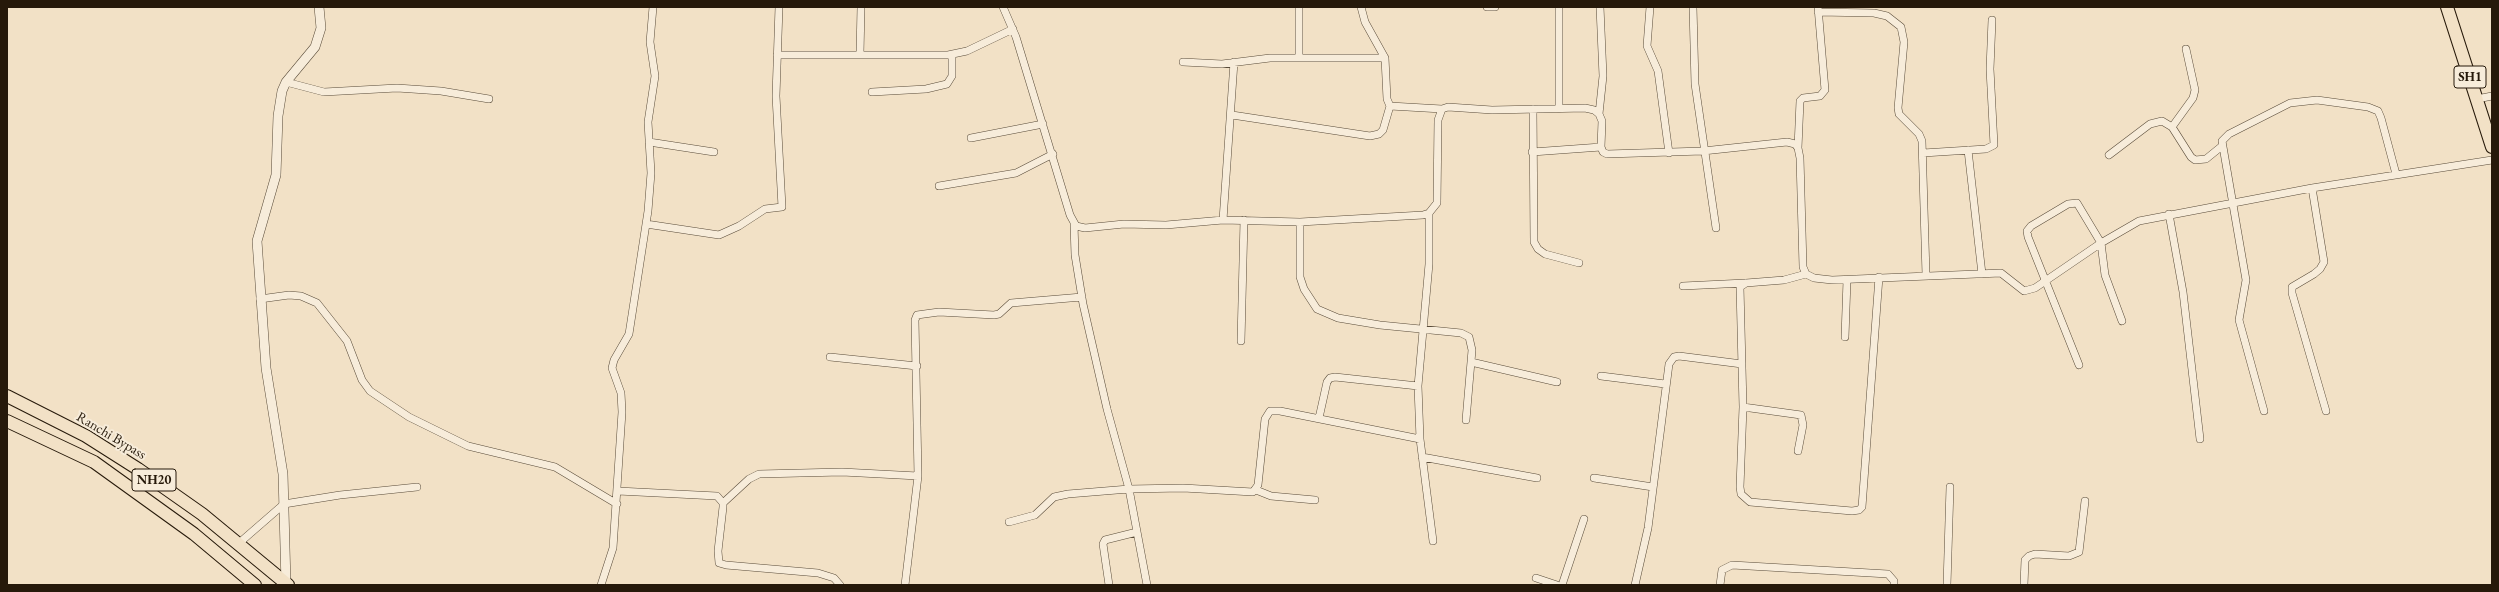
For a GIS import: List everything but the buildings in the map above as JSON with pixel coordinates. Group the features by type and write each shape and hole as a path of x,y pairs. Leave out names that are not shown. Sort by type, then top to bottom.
{"main road":[{"name":"SH1","path":"2447,7 2492,147"},
{"name":"Ranchi Bypass","path":"7,396 86,436 195,510 287,584"},
{"name":"NH20","path":"7,421 94,462 194,534 255,585"}],"street":[{"path":"287,584 283,474 266,368 257,241 276,175 278,116 286,82 315,47 320,28 319,7"},
{"path":"601,585 614,548 618,491 622,401 612,368 614,360 629,334 646,224 651,180 648,122 655,76 650,42 653,7"},
{"path":"646,224 719,235 738,226 765,209 782,207 776,96 779,7"},
{"path":"860,54 861,7"},
{"path":"1003,7 1013,30 1074,224 1075,255 1082,297 1107,409 1129,489 1147,585"},
{"path":"1299,7 1299,58"},
{"path":"1232,115 1370,136 1379,134 1383,130 1390,106 1387,99 1385,58 1364,22 1361,7"},
{"path":"1487,7 1495,7"},
{"path":"1559,7 1559,109"},
{"path":"1599,114 1603,76 1600,7"},
{"path":"1650,7 1648,46 1658,71 1669,153"},
{"path":"1693,7 1695,84 1703,151 1716,228"},
{"path":"1806,274 1803,267 1801,241 1798,148 1800,101 1803,98 1820,96 1825,90 1818,10 1874,12 1887,16 1901,28 1904,42 1898,108 1899,114 1920,134 1922,152 1926,275"},
{"path":"1922,152 1991,148 1995,139 1990,69 1992,20"},
{"path":"777,55 952,55 1013,30"},
{"path":"2172,127 2193,98 2195,90 2186,49"},
{"path":"872,92 926,89 947,84 952,76 952,55"},
{"path":"1183,62 1222,64 1270,58 1385,58"},
{"path":"1223,220 1225,168 1232,115 1234,62"},
{"path":"286,82 324,92 397,88 442,91 489,99"},
{"path":"2476,99 2492,96"},
{"path":"2264,411 2239,320 2246,280 2222,146 2224,137 2290,103 2321,100 2368,107 2378,111 2396,174"},
{"path":"1390,106 1442,109 1448,107 1533,109 1585,108 1594,110 1599,114 1602,121 1601,147 1603,152 1615,155 1703,151 1787,142 1795,144 1798,148"},
{"path":"1074,224 1085,228 1124,224 1166,225 1223,220 1300,222 1415,217 1429,213 1437,203 1438,120 1442,109"},
{"path":"1533,109 1532,152 1534,242 1538,249 1545,254 1579,263"},
{"path":"2110,155 2150,124 2162,121 2172,127 2191,157 2196,160 2206,159 2222,146"},
{"path":"971,138 1043,124"},
{"path":"649,142 714,152"},
{"path":"1532,152 1601,147"},
{"path":"1968,150 1982,274"},
{"path":"940,186 1016,173 1053,154"},
{"path":"1683,286 1784,280 1806,274 1822,280 1847,280 1879,277 1926,275 1958,276 2001,273 2024,291 2030,291 2131,224 2169,214 2232,202 2396,174 2492,160"},
{"path":"2312,188 2324,262 2320,269 2314,274 2292,287 2292,293 2326,411"},
{"path":"2079,365 2028,236 2027,232 2031,226 2068,204 2077,203 2101,243 2105,275 2122,321"},
{"path":"1429,213 1429,264 1418,386 1420,439 1433,541"},
{"path":"2169,214 2183,292 2200,439"},
{"path":"1241,341 1244,220"},
{"path":"1300,222 1300,277 1304,289 1317,309 1338,318 1422,330 1460,333 1469,336 1471,342 1471,362 1466,420"},
{"path":"1746,283 1740,287 1738,294 1743,407 1740,488 1745,499 1763,503 1859,510 1863,502 1879,277"},
{"path":"1845,337 1847,280"},
{"path":"260,299 290,295 301,296 317,303 347,341 362,380 370,391 408,416 468,446 555,468 617,504"},
{"path":"906,585 918,476 915,320 917,315 939,312 994,315 999,314 1006,305 1011,303 1082,297"},
{"path":"830,357 917,366"},
{"path":"1635,585 1646,539 1665,384 1669,364 1674,357 1742,364"},
{"path":"1471,362 1557,382"},
{"path":"1601,376 1665,384"},
{"path":"1319,418 1327,382 1330,378 1335,377 1418,386"},
{"path":"1743,407 1801,415 1803,425 1798,451"},
{"path":"1256,490 1267,414 1270,411 1280,411 1319,418 1420,439"},
{"path":"1422,457 1537,478"},
{"path":"840,585 834,578 818,573 726,565 719,562 718,551 723,503 749,479 759,474 842,472 918,476"},
{"path":"1594,478 1653,487"},
{"path":"238,544 284,504 352,493 417,487"},
{"path":"1947,585 1950,487"},
{"path":"1009,522 1036,515 1054,497 1129,489 1183,488 1248,492 1256,490 1270,496 1315,500"},
{"path":"618,491 717,496 723,503"},
{"path":"2024,585 2025,560 2029,556 2035,554 2069,556 2079,552 2085,501"},
{"path":"1562,585 1584,519"},
{"path":"1109,585 1103,544 1104,540 1137,532"},
{"path":"1720,585 1722,570 1732,565 1888,574 1894,581 1894,585"},
{"path":"1536,578 1557,585"}]}
